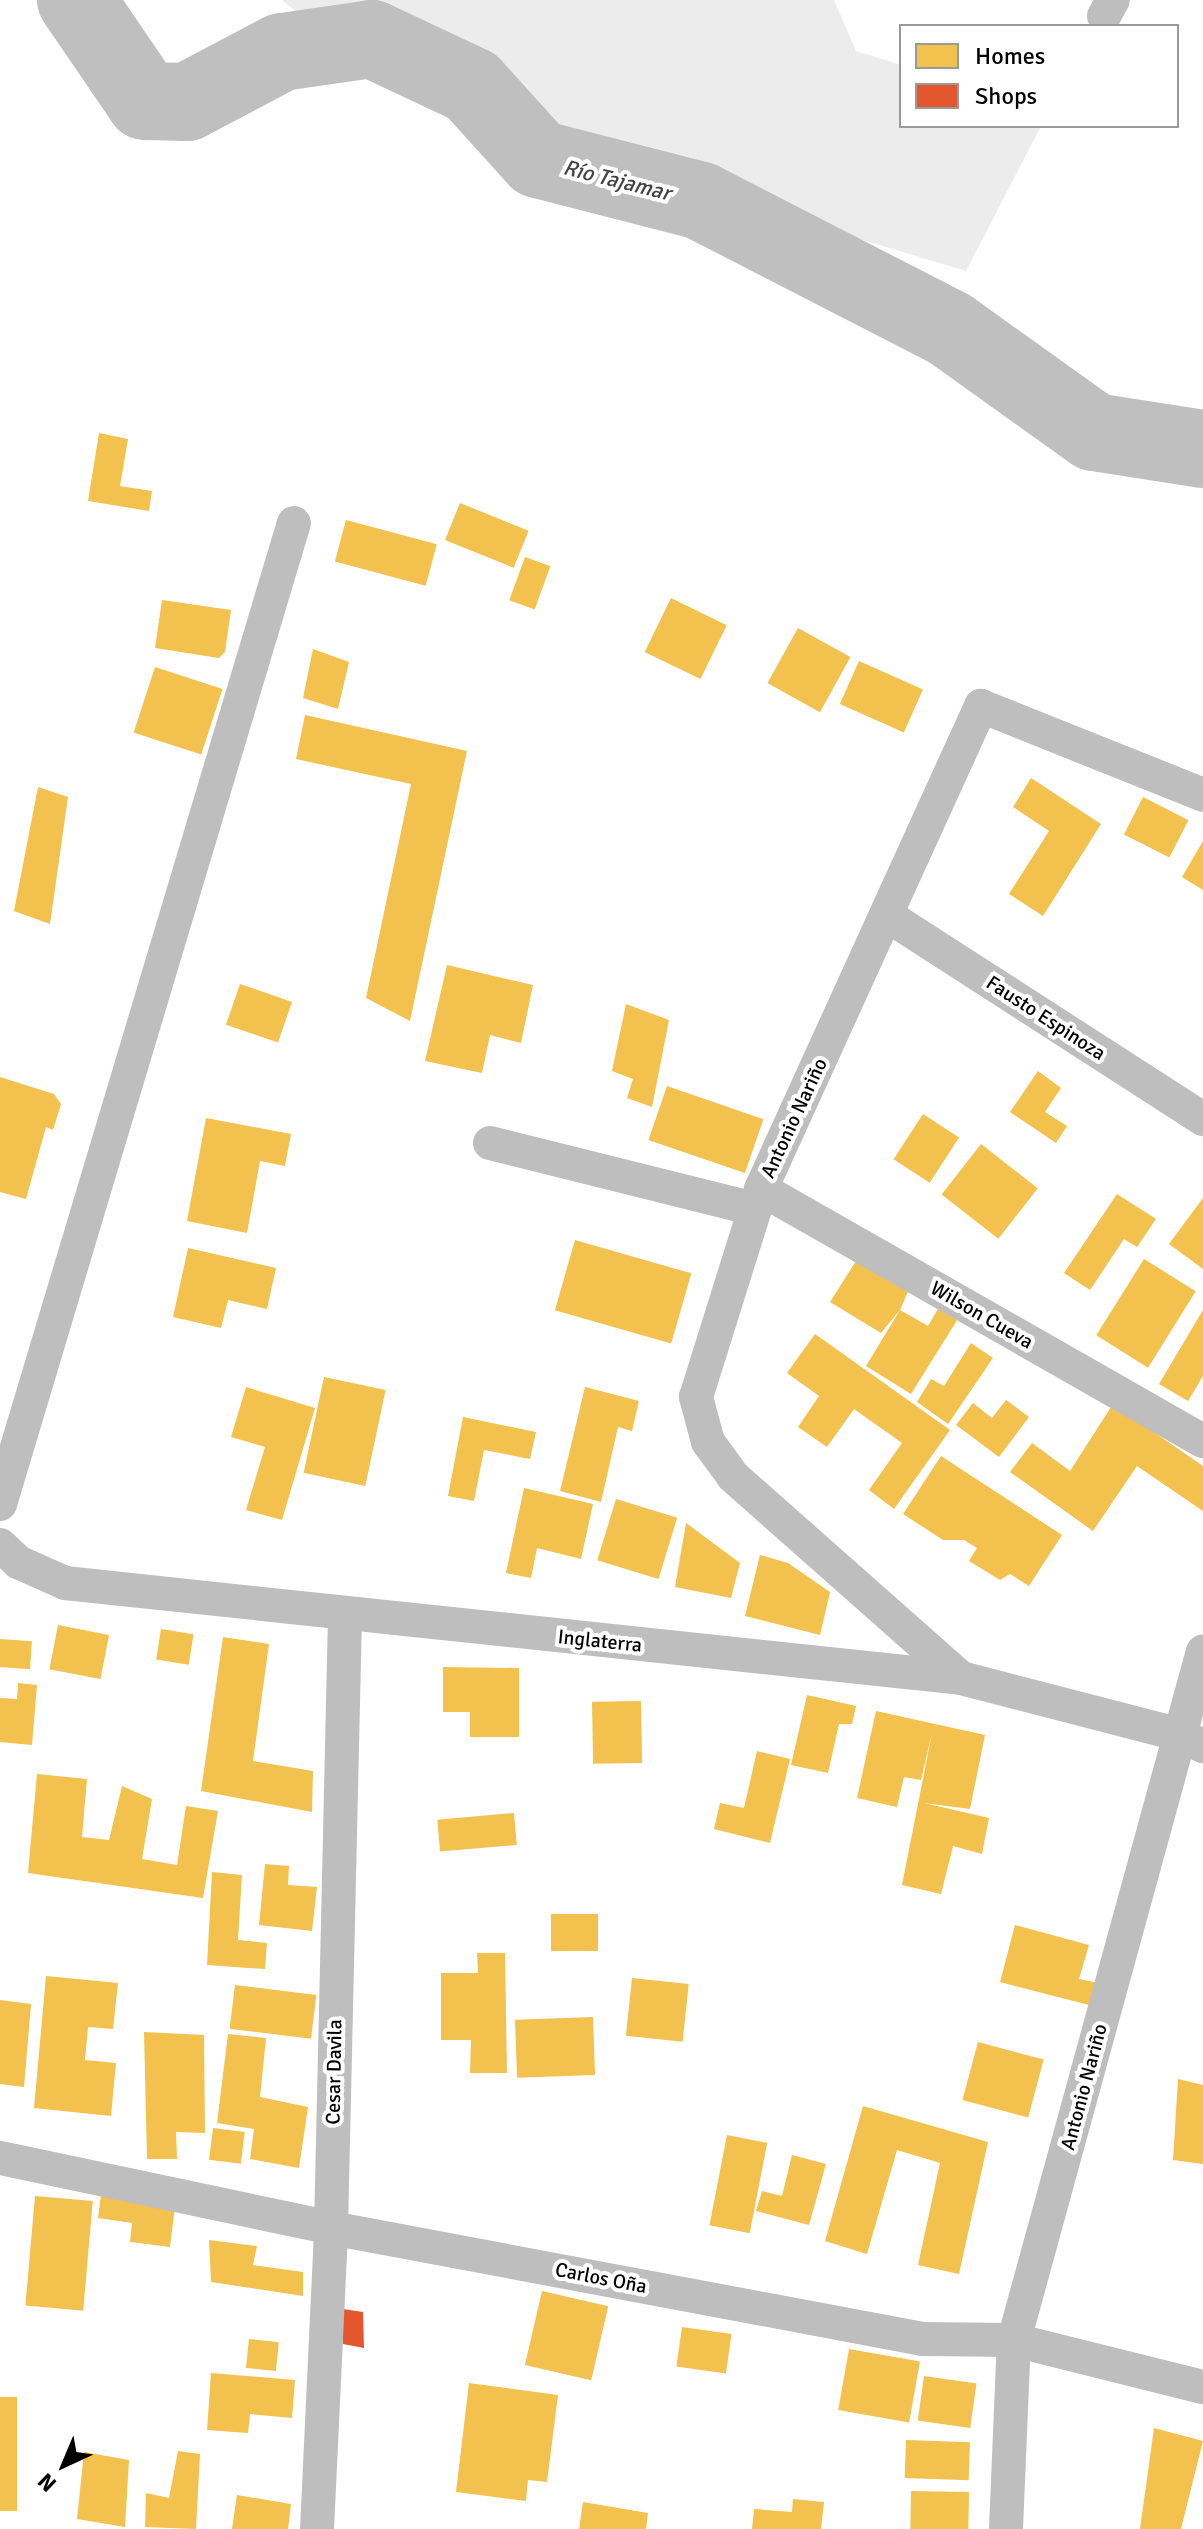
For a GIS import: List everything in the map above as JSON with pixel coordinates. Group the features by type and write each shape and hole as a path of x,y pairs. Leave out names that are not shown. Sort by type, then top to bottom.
{"street":[{"path":"0,1504 294,523"},
{"name":"Antonio Nariño","path":"961,1678 733,1476 708,1442 696,1397 758,1199 981,706 1203,795"},
{"name":"Fausto Espinoza","path":"888,916 1203,1119"},
{"name":"Wilson Cueva","path":"490,1143 758,1199 1203,1441"},
{"name":"Inglaterra","path":"0,1545 18,1562 65,1583 961,1678 1192,1740"},
{"name":"Cesar Davila","path":"317,2529 331,2228 345,1614"},
{"name":"Antonio Nariño","path":"1006,2529 1014,2340 1192,1740 1203,1651"},
{"name":"Carlos Oña","path":"0,2158 331,2228 923,2339 1014,2340 1203,2387"}],"shaded area":[{"path":"282,0 834,0 856,51 899,64 899,128 1040,128 966,271 780,215 351,56"}],"building: Homes":[{"path":"99,433 128,439 120,486 152,491 149,511 88,501"},
{"path":"460,503 529,531 514,568 445,540"},
{"path":"346,520 437,544 426,586 335,562"},
{"path":"525,557 550,566 535,609 509,600"},
{"path":"671,598 727,625 700,679 645,652"},
{"path":"162,600 231,610 225,652 219,658 155,648"},
{"path":"798,628 850,657 820,712 767,683"},
{"path":"313,649 349,662 338,709 303,698"},
{"path":"859,661 923,689 904,732 840,704"},
{"path":"155,667 223,689 201,755 134,733"},
{"path":"305,715 467,751 410,1021 366,998 411,784 296,759"},
{"path":"1031,778 1101,824 1043,916 1009,894 1049,831 1013,807"},
{"path":"38,787 68,797 50,924 14,911"},
{"path":"1143,797 1188,820 1169,858 1124,834"},
{"path":"1203,841 1203,890 1182,877"},
{"path":"447,965 533,985 521,1043 490,1035 482,1073 425,1061"},
{"path":"240,984 292,1002 278,1043 226,1025"},
{"path":"626,1004 669,1020 652,1107 627,1098 633,1079 612,1071"},
{"path":"1038,1071 1061,1088 1045,1112 1067,1126 1056,1143 1010,1112"},
{"path":"0,1077 54,1094 61,1104 53,1130 46,1127 26,1199 0,1192"},
{"path":"667,1086 763,1119 745,1173 648,1140"},
{"path":"923,1114 959,1137 930,1183 894,1159"},
{"path":"206,1118 291,1134 285,1166 260,1161 247,1233 187,1221"},
{"path":"981,1144 1038,1188 998,1239 942,1194"},
{"path":"1117,1194 1156,1219 1137,1247 1124,1239 1090,1290 1064,1273"},
{"path":"1203,1198 1203,1269 1169,1244"},
{"path":"575,1240 691,1273 671,1344 555,1310"},
{"path":"188,1248 276,1268 267,1309 228,1300 221,1328 173,1317"},
{"path":"863,1250 913,1280 900,1310 881,1333 830,1302"},
{"path":"1144,1259 1196,1291 1148,1368 1096,1335"},
{"path":"945,1297 964,1309 911,1394 866,1366 900,1310 928,1326"},
{"path":"1203,1310 1203,1376 1188,1401 1159,1384"},
{"path":"815,1334 950,1430 894,1509 869,1490 902,1443 854,1409 827,1447 798,1427 819,1396 787,1373"},
{"path":"971,1343 993,1358 948,1424 917,1402 931,1379 944,1386"},
{"path":"324,1377 386,1390 365,1486 304,1473"},
{"path":"246,1387 315,1408 282,1520 246,1510 265,1447 231,1437"},
{"path":"585,1387 639,1401 632,1431 618,1427 601,1502 560,1491"},
{"path":"1006,1400 1029,1417 999,1457 956,1425 973,1403 992,1418"},
{"path":"1113,1404 1203,1466 1203,1511 1137,1466 1093,1531 1010,1472 1032,1443 1070,1471"},
{"path":"463,1417 536,1432 530,1459 484,1450 474,1501 448,1496"},
{"path":"941,1456 1062,1535 1029,1586 1010,1574 1000,1580 969,1561 977,1548 964,1540 943,1540 903,1514"},
{"path":"524,1488 593,1504 581,1559 537,1548 531,1578 506,1573"},
{"path":"616,1499 677,1518 658,1579 597,1560"},
{"path":"686,1523 740,1563 731,1598 675,1587"},
{"path":"760,1555 788,1563 830,1592 820,1635 745,1616"},
{"path":"58,1625 109,1635 100,1679 49,1669"},
{"path":"161,1629 194,1634 189,1665 156,1660"},
{"path":"223,1637 269,1644 253,1761 313,1771 312,1812 201,1791"},
{"path":"0,1639 32,1641 30,1669 0,1667"},
{"path":"443,1667 519,1668 519,1737 470,1737 470,1712 443,1712"},
{"path":"18,1683 37,1685 32,1745 0,1742 0,1698 17,1699"},
{"path":"807,1695 856,1706 852,1724 839,1724 828,1773 791,1765"},
{"path":"641,1701 642,1763 593,1764 592,1702"},
{"path":"876,1711 985,1735 970,1809 924,1803 989,1818 982,1854 953,1846 941,1894 902,1885 932,1733 921,1780 904,1777 897,1807 857,1798"},
{"path":"757,1751 790,1759 770,1843 714,1829 720,1803 744,1808"},
{"path":"37,1774 87,1779 82,1837 109,1840 122,1786 152,1799 142,1859 177,1865 186,1806 218,1811 203,1898 28,1873"},
{"path":"514,1813 517,1845 440,1852 437,1820"},
{"path":"265,1864 289,1866 288,1885 317,1887 312,1931 259,1925"},
{"path":"212,1872 242,1875 238,1940 267,1943 265,1969 207,1965"},
{"path":"551,1914 598,1914 598,1951 551,1951"},
{"path":"1015,1925 1089,1945 1079,1979 1099,1983 1093,2006 1000,1982"},
{"path":"477,1953 505,1953 507,2073 470,2073 471,2040 441,2040 441,1973 478,1973"},
{"path":"46,1976 118,1983 113,2029 88,2027 85,2060 116,2063 111,2116 34,2108"},
{"path":"632,1978 689,1984 683,2042 626,2036"},
{"path":"235,1985 316,1995 311,2039 230,2029"},
{"path":"0,2000 31,2004 24,2087 0,2084"},
{"path":"593,2017 595,2075 517,2078 515,2020"},
{"path":"144,2032 204,2035 205,2133 176,2132 177,2159 147,2159"},
{"path":"228,2034 266,2038 260,2097 308,2107 299,2168 250,2159 254,2129 217,2123"},
{"path":"978,2042 1044,2060 1028,2118 962,2100"},
{"path":"1178,2079 1203,2085 1203,2164 1173,2160"},
{"path":"863,2106 988,2142 959,2274 918,2265 940,2163 897,2150 867,2254 825,2241"},
{"path":"213,2128 245,2132 241,2164 209,2160"},
{"path":"727,2135 767,2143 750,2233 709,2225"},
{"path":"792,2155 826,2164 809,2225 756,2211 762,2191 782,2196"},
{"path":"101,2195 175,2206 170,2247 130,2242 132,2223 98,2218"},
{"path":"35,2196 93,2201 83,2311 25,2306"},
{"path":"209,2240 257,2246 253,2265 303,2272 303,2296 211,2282"},
{"path":"542,2291 608,2306 591,2380 525,2365"},
{"path":"682,2327 732,2334 726,2374 676,2367"},
{"path":"249,2339 279,2342 276,2371 246,2368"},
{"path":"849,2349 920,2362 909,2423 838,2410"},
{"path":"211,2373 295,2380 292,2418 250,2414 248,2433 207,2430"},
{"path":"924,2376 976,2383 970,2428 918,2421"},
{"path":"469,2383 558,2395 547,2482 528,2480 526,2501 456,2492"},
{"path":"0,2397 17,2397 17,2511 0,2511"},
{"path":"1154,2428 1203,2441 1181,2529 1140,2529"},
{"path":"906,2440 970,2442 969,2480 905,2478"},
{"path":"178,2451 200,2454 196,2529 145,2527 146,2493 169,2498"},
{"path":"84,2452 129,2460 125,2527 77,2519"},
{"path":"911,2491 969,2492 968,2529 910,2529"},
{"path":"237,2495 291,2504 288,2529 232,2529"},
{"path":"793,2499 824,2502 821,2529 752,2529 754,2509 792,2512"},
{"path":"583,2502 648,2513 646,2529 579,2529"}],"building: Shops":[{"path":"343,2309 363,2312 364,2348 343,2344"}],"waterway":[{"name":"Río Tajamar","path":"76,0 145,101 187,102 282,52 372,39 472,86 538,159 701,201 950,329 1094,432 1203,449"}]}
